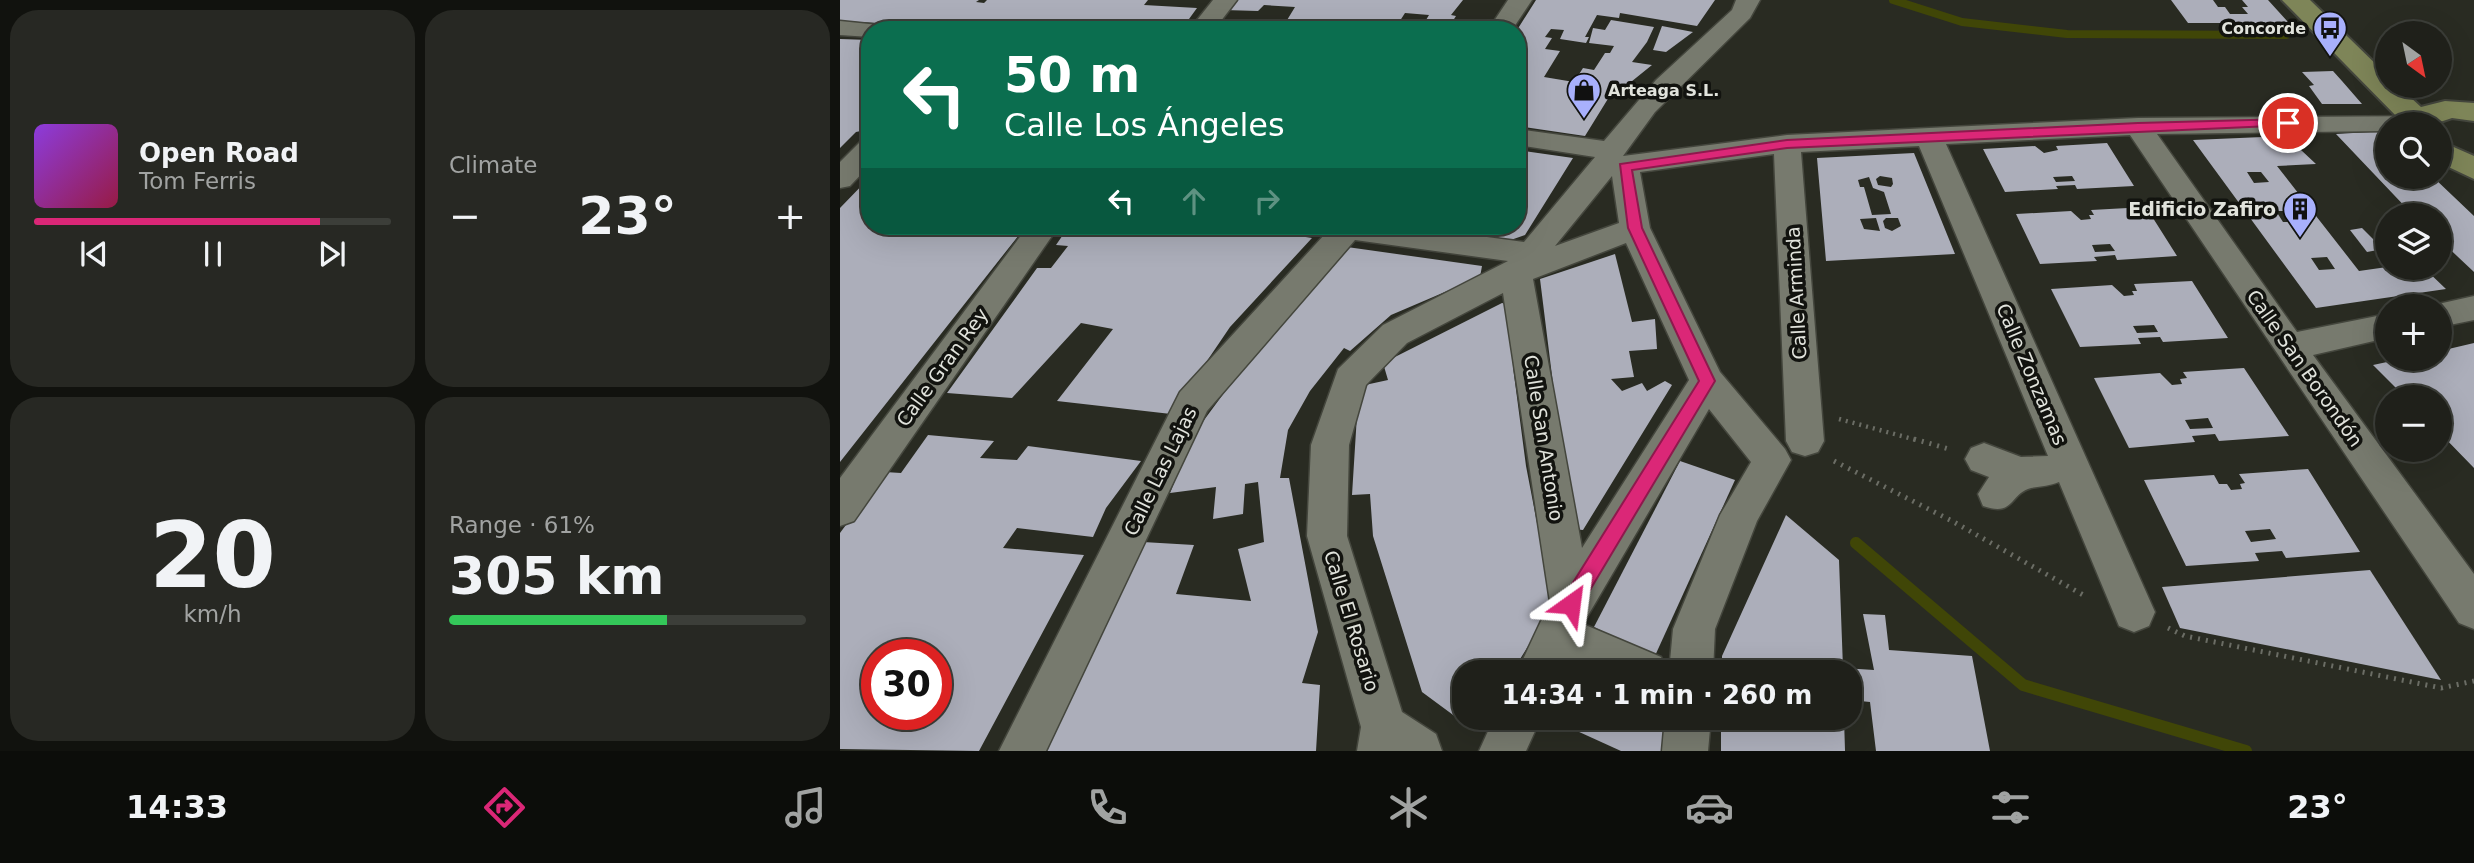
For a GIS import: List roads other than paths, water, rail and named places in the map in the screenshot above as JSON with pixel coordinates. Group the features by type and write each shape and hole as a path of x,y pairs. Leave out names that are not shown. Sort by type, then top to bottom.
{"main road":[{"path":"2295,0 2408,112"},
{"path":"2326,0 2375,48"},
{"path":"2438,98 2462,110"},
{"path":"2439,112 2462,110"},
{"path":"2452,158 2473,169"}],"street":[{"path":"1208,21 1225,0"},
{"path":"1506,21 1520,0"},
{"name":"Calle El Rosario","path":"1395,743 1327,537 1329,445 1350,379 1395,334 1524,264 1612,162 1660,92 1742,13 1748,0"},
{"path":"840,28 861,29"},
{"path":"1526,139 1612,162 1787,144 1929,136 2138,126 2375,123"},
{"name":"Calle San Borondón","path":"2138,126 2289,347 2474,609"},
{"name":"Calle Zonzamas","path":"1929,136 2134,612"},
{"name":"Calle Arminda","path":"1787,144 1804,428"},
{"path":"840,178 861,157"},
{"path":"1612,162 1635,228 1707,381 1772,460 1740,514 1694,629 1692,660"},
{"path":"1382,235 1524,264 1635,228"},
{"name":"Calle Gran Rey","path":"840,509 1038,235"},
{"name":"Calle Las Lajas","path":"1022,751 1193,402 1336,235"},
{"name":"Calle San Antonio","path":"1524,264 1556,637"},
{"path":"2452,313 2474,308"},
{"path":"2289,347 2375,329"},
{"path":"1614,660 1556,637 1707,381"},
{"path":"1984,459 2021,480"},
{"path":"1502,751 1512,730"},
{"path":"1685,751 1687,730"}],"waterway":[{"path":"1893,0 1962,22 2067,34 2286,35"},
{"path":"1856,543 2023,685 2246,751"}],"place":[{"name":"Concorde","path":"2330,58"},
{"name":"Arteaga S.L.","path":"1584,120"},
{"name":"Edificio Zafiro","path":"2300,239"}]}
